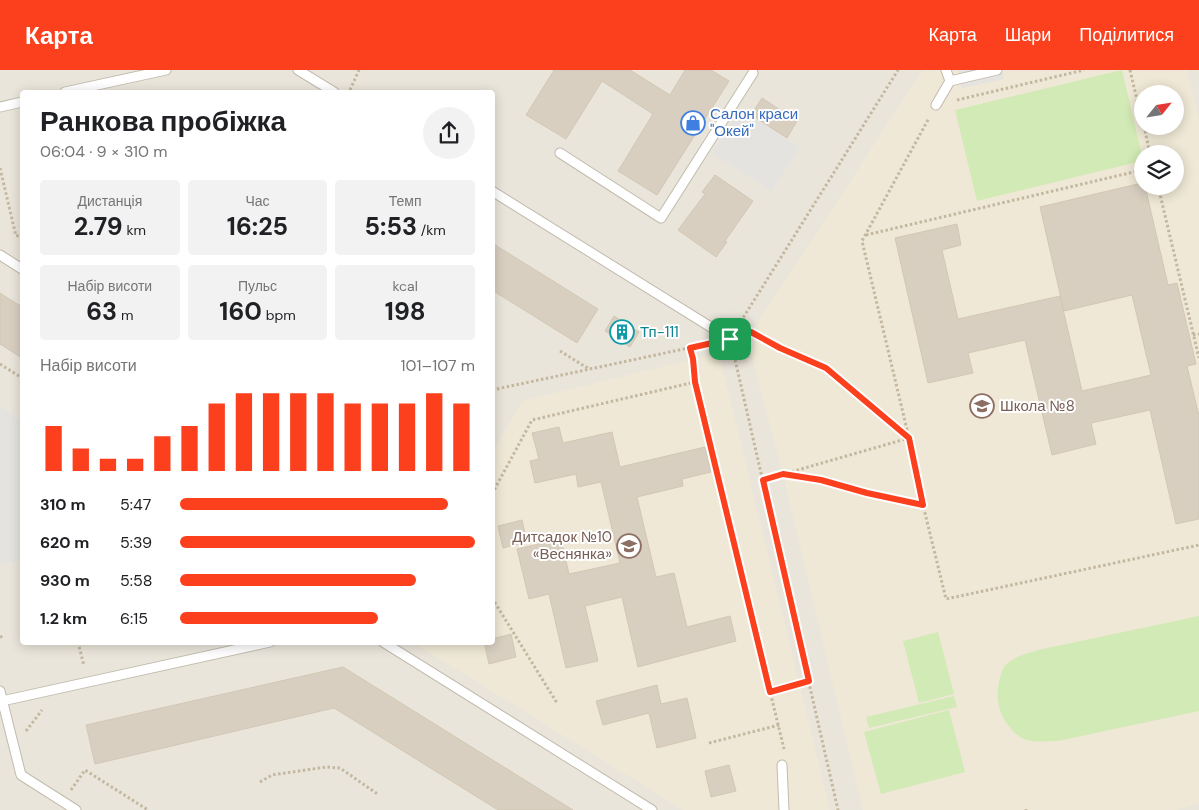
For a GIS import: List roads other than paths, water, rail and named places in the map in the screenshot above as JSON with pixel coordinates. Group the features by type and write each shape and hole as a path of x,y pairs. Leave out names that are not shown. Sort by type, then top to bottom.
{"lane":[{"path":"74,90 166,70"},
{"path":"298,70 331,90"},
{"path":"946,70 950,81"},
{"path":"936,105 950,81 997,70"},
{"path":"560,152 661,218 752,71"},
{"path":"0,107 20,102"},
{"path":"495,193 730,339"},
{"path":"0,255 20,268"},
{"path":"76,810 21,775 1,696 56,689 256,645"},
{"path":"388,645 652,810"},
{"path":"782,765 784,810"}],"place":[{"name":"Салон краси \"Окей\"","path":"693,123"},
{"name":"Тп-111","path":"622,332"},
{"name":"Школа №8","path":"982,406"},
{"name":"Дитсадок №10 «Веснянка»","path":"629,546"}]}
